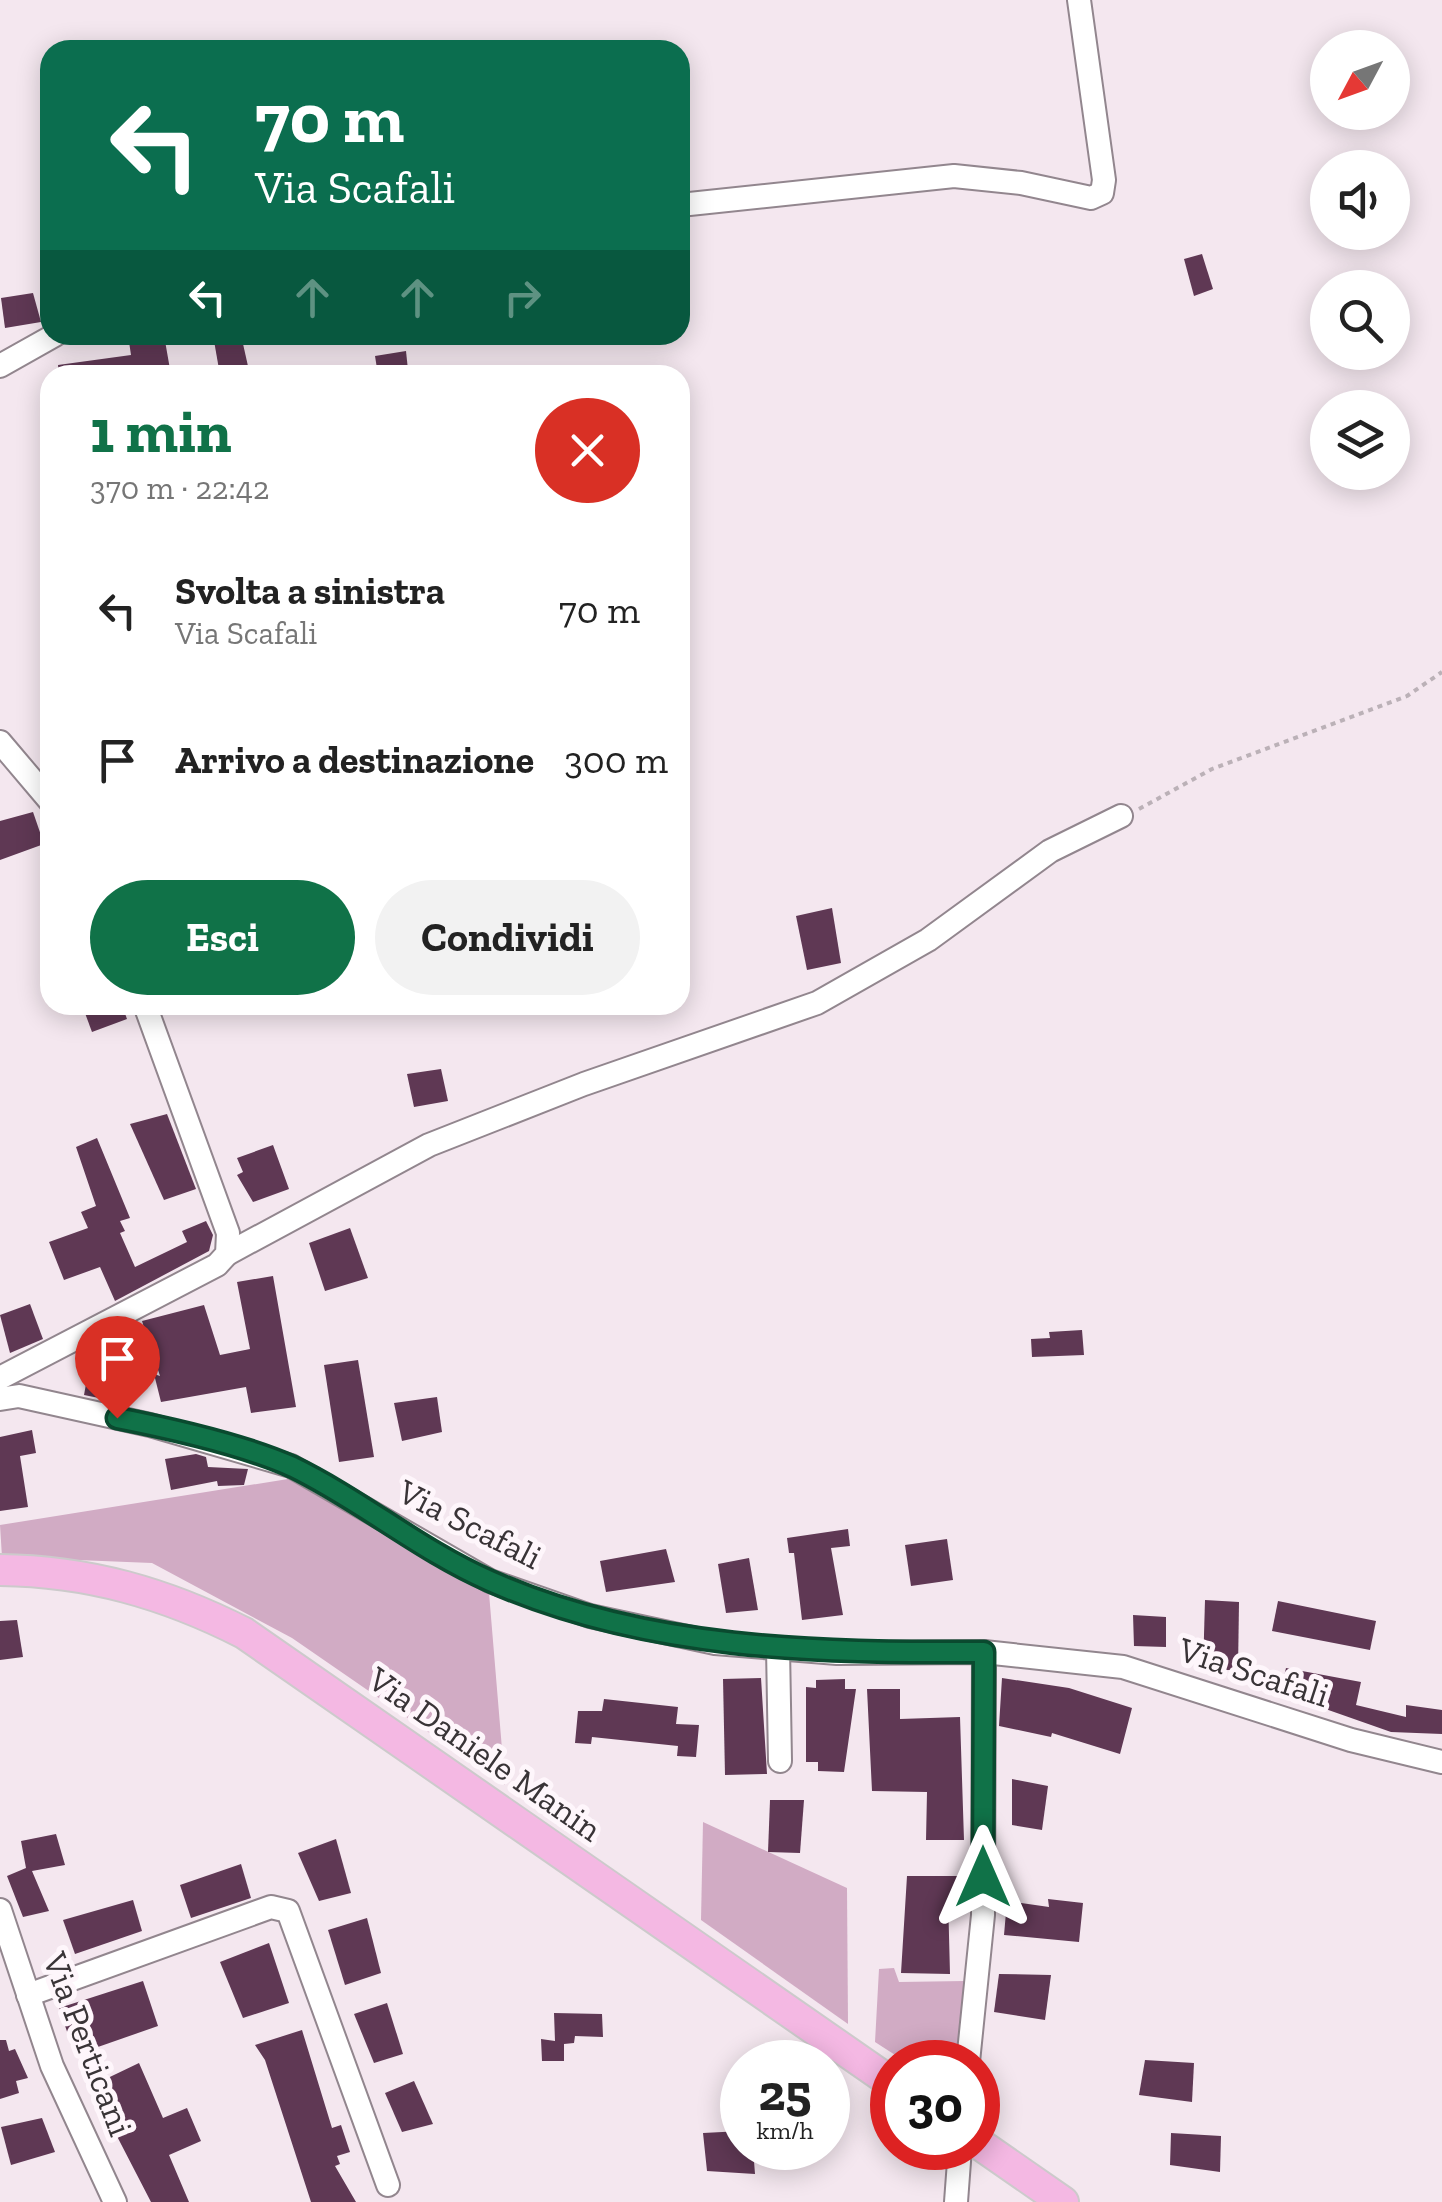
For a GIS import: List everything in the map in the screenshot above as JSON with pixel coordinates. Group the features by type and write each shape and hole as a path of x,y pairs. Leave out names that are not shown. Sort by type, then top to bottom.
{"main road":[{"name":"Via Daniele Manin","path":"0,1570 99,1577 194,1610 244,1633 870,2068"},
{"path":"1000,2158 1063,2202"}],"street":[{"path":"690,203 954,176 1022,182 1091,198 1102,192 1104,180 1080,0"},
{"path":"0,366 40,343"},
{"path":"0,742 40,789"},
{"path":"0,1378 217,1264 227,1254 429,1145 584,1084 817,1003 928,940 1050,851 1121,816"},
{"path":"149,1015 228,1233 227,1254"},
{"name":"Via Scafali","path":"0,1399 19,1396 150,1424 290,1466 490,1581 590,1616 715,1643 837,1653 984,1652 1124,1667 1351,1740 1442,1762"},
{"path":"778,1648 780,1761"},
{"path":"970,2040 983,1915 984,1652"},
{"path":"28,1995 271,1907 288,1910 388,2185"},
{"name":"Via Perticani","path":"0,1910 52,2066 115,2202"},
{"path":"956,2202 958,2170"}],"path":[{"path":"1121,816 1212,770 1407,696 1442,672"}],"shaded area":[{"path":"288,1479 489,1593 505,1785 292,1638 152,1563 2,1557 0,1525"},
{"path":"703,1822 847,1888 848,2024 701,1920"},
{"path":"894,1968 899,1982 965,1981 958,2040 875,2040 879,1969"}],"building":[{"path":"1202,254 1213,289 1194,296 1184,259"},
{"path":"33,293 40,322 5,328 1,298"},
{"path":"130,345 166,345 169,365 58,365 131,355"},
{"path":"215,345 243,345 248,365 218,365"},
{"path":"406,351 407,365 376,365 375,356"},
{"path":"33,812 40,845 0,860 0,821"},
{"path":"832,908 841,963 807,970 796,916"},
{"path":"86,1015 126,1015 127,1019 92,1032"},
{"path":"441,1069 448,1101 414,1107 407,1074"},
{"path":"167,1114 196,1189 164,1200 130,1124"},
{"path":"97,1138 130,1218 120,1221 125,1231 120,1233 135,1267 187,1242 182,1231 206,1221 213,1235 209,1251 115,1301 100,1267 64,1280 49,1242 88,1228 81,1212 96,1206 76,1147"},
{"path":"273,1145 289,1189 253,1202 237,1175 243,1172 237,1158"},
{"path":"350,1228 368,1278 325,1291 309,1243"},
{"path":"273,1276 296,1407 251,1413 246,1387 161,1402 154,1374 160,1376 142,1321 204,1305 220,1355 250,1349 237,1282"},
{"path":"30,1304 43,1339 10,1353 0,1315"},
{"path":"1082,1330 1084,1355 1032,1357 1031,1339 1050,1338 1049,1332"},
{"path":"91,1357 124,1366 121,1390 105,1386 104,1399 84,1395"},
{"path":"358,1360 374,1457 339,1462 324,1365"},
{"path":"437,1397 442,1432 402,1441 394,1403"},
{"path":"32,1430 36,1453 20,1456 28,1507 0,1511 0,1437"},
{"path":"196,1454 206,1457 208,1467 248,1469 244,1485 218,1486 217,1481 171,1490 165,1459"},
{"path":"848,1529 850,1546 831,1548 843,1615 802,1620 794,1553 789,1553 787,1538"},
{"path":"947,1539 953,1580 911,1586 905,1545"},
{"path":"666,1549 675,1582 606,1592 600,1561"},
{"path":"749,1558 758,1610 726,1613 718,1564"},
{"path":"1205,1600 1239,1602 1238,1670 1203,1670"},
{"path":"1278,1601 1376,1621 1370,1650 1272,1631"},
{"path":"1133,1615 1166,1617 1166,1647 1134,1646"},
{"path":"17,1620 23,1657 0,1660 0,1621"},
{"path":"1286,1668 1361,1682 1356,1705 1406,1717 1406,1705 1442,1710 1442,1734 1391,1732 1280,1693"},
{"path":"761,1678 767,1774 725,1775 723,1679"},
{"path":"1002,1678 1069,1688 1132,1708 1120,1754 1052,1733 1051,1737 999,1726"},
{"path":"845,1679 845,1689 856,1689 844,1772 818,1771 818,1762 806,1762 806,1687 816,1688 816,1680"},
{"path":"867,1689 900,1689 900,1719 960,1717 964,1840 926,1840 927,1792 872,1791"},
{"path":"604,1699 678,1707 676,1724 699,1725 696,1757 677,1756 678,1746 592,1737 591,1744 575,1743 578,1711 602,1711"},
{"path":"1012,1779 1048,1786 1042,1830 1012,1825"},
{"path":"770,1800 804,1800 800,1853 768,1852"},
{"path":"56,1834 65,1865 32,1871 49,1911 23,1917 7,1876 26,1868 21,1841"},
{"path":"336,1839 351,1893 319,1901 298,1853"},
{"path":"241,1864 251,1898 191,1918 180,1885"},
{"path":"907,1876 966,1876 963,1898 948,1897 950,1974 901,1973"},
{"path":"1048,1899 1083,1903 1079,1942 1004,1935 1007,1901 1049,1907"},
{"path":"133,1900 142,1931 75,1954 63,1920"},
{"path":"367,1918 381,1973 345,1985 328,1930"},
{"path":"269,1943 289,2003 243,2018 220,1962"},
{"path":"999,1974 1051,1975 1045,2020 994,2012"},
{"path":"143,1981 158,2026 75,2055 59,2008"},
{"path":"387,2003 403,2054 374,2063 354,2014"},
{"path":"554,2013 602,2014 603,2037 575,2036 574,2043 564,2044 564,2061 542,2061 541,2039 555,2041"},
{"path":"302,2030 332,2128 341,2125 350,2152 337,2156 340,2164 335,2166 356,2202 311,2202 265,2060 255,2045"},
{"path":"0,2040 6,2040 9,2051 15,2049 28,2078 16,2081 19,2093 0,2099"},
{"path":"1145,2060 1194,2063 1192,2102 1139,2095"},
{"path":"139,2063 163,2118 187,2108 201,2141 169,2155 189,2202 151,2202 91,2086"},
{"path":"414,2081 433,2124 402,2132 385,2093"},
{"path":"42,2118 55,2152 11,2165 1,2127"},
{"path":"720,2132 720,2170 755,2170 755,2174 707,2171 703,2133"},
{"path":"1171,2133 1221,2136 1220,2172 1170,2165"}],"route":[{"path":"117,1418 150,1424 290,1466 490,1581 590,1616 715,1643 837,1653 984,1652 983,1877"}]}
